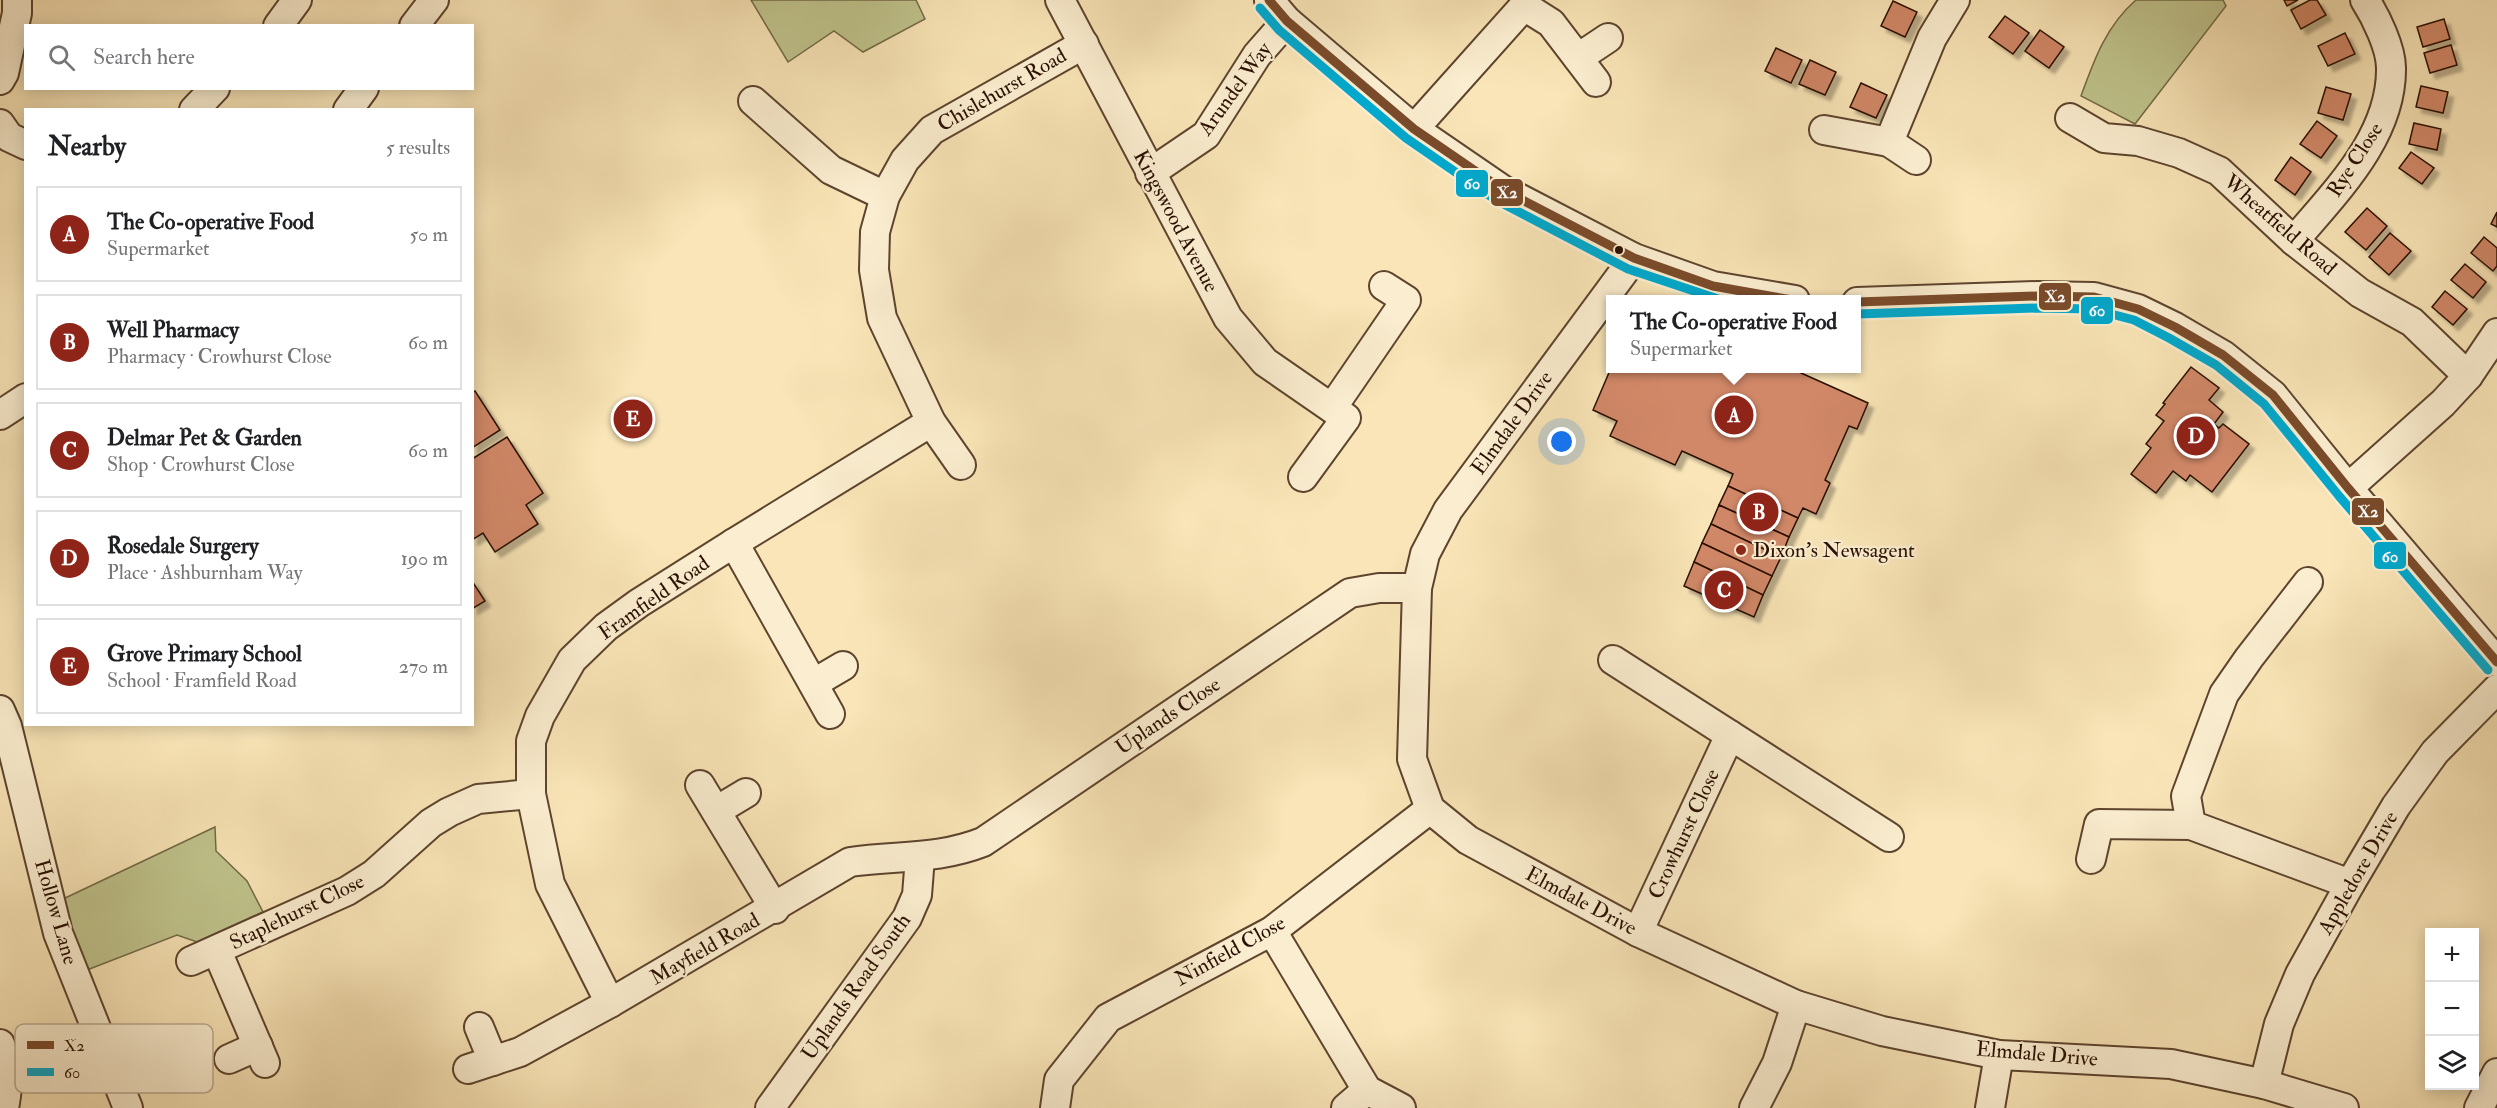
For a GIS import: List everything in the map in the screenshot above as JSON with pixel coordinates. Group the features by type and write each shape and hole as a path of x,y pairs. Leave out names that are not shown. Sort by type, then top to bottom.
{"street":[{"path":"279,24 297,0"},
{"path":"416,24 434,0"},
{"name":"Kingswood Avenue","path":"1060,0 1228,318 1265,362 1332,408"},
{"path":"1889,142 1932,38 1955,0"},
{"name":"Rye Close","path":"2294,242 2353,171 2384,115 2391,67 2379,22 2366,0"},
{"path":"1414,129 1525,3 1551,23 1596,82"},
{"path":"0,80 25,7"},
{"path":"1278,10 1414,129 1503,190 1634,258 1713,286 1766,295"},
{"name":"Arundel Way","path":"1150,173 1206,135 1257,55 1278,10"},
{"path":"1578,58 1608,38"},
{"name":"Chislehurst Road","path":"961,465 931,422 882,318 873,270 875,232 885,196 905,160 932,130 1084,44"},
{"path":"196,108 213,90"},
{"path":"349,108 363,90"},
{"path":"753,101 831,170 885,196"},
{"name":"Wheatfield Road","path":"2070,118 2104,138 2138,141 2179,153 2219,171 2294,242 2360,292 2412,322 2468,376"},
{"path":"0,124 9,137 24,144"},
{"path":"1824,130 1889,142 1916,160"},
{"name":"Elmdale Drive","path":"1607,295 1634,258"},
{"path":"1303,477 1346,418 1332,408 1406,300 1384,286"},
{"name":"Elmdale Drive","path":"1606,296 1448,510 1425,554 1417,588 1412,759 1430,809 1468,840 1638,932 1796,1005 1882,1031 1999,1054 2171,1064 2264,1084 2344,1108"},
{"path":"1861,302 2037,296 2094,297 2138,309 2175,327 2223,356 2273,395 2348,488 2497,662"},
{"path":"2348,488 2443,404 2468,376 2497,333"},
{"path":"0,415 24,399"},
{"name":"Framfield Road","path":"610,1003 550,884 531,794 531,741 540,716 572,660 606,627 639,603 734,543 931,422"},
{"path":"734,543 830,714"},
{"path":"2191,825 2186,796 2224,694 2248,658 2308,582"},
{"name":"Uplands Close","path":"920,857 958,851 983,842 1350,592 1379,588 1417,588"},
{"path":"1613,660 1889,837"},
{"path":"814,682 843,666"},
{"name":"Appledore Drive","path":"2264,1084 2279,1024 2300,974 2396,806 2435,752 2497,689"},
{"name":"Hollow Lane","path":"0,710 7,726 58,933 94,1024"},
{"name":"Crowhurst Close","path":"1638,932 1730,735"},
{"path":"700,785 775,909"},
{"path":"716,811 746,793"},
{"name":"Staplehurst Close","path":"229,1059 262,1055 204,956 348,891 374,874 431,823 450,812 478,799 531,794"},
{"name":"Ninfield Close","path":"1055,1108 1059,1080 1108,1018 1272,931 1430,809"},
{"path":"2091,859 2099,824 2191,825 2350,884"},
{"name":"Mayfield Road","path":"479,1027 480,1065 520,1052 775,909 850,862 883,857 920,857"},
{"name":"Uplands Road South","path":"770,1108 907,918 917,895 920,857"},
{"path":"1272,931 1357,1099 1401,1108"},
{"path":"1754,1108 1777,1063 1796,1005"},
{"path":"0,1044 8,1066 8,1089 4,1108"},
{"path":"1990,1108 1999,1054"},
{"path":"2479,1108 2497,1073"},
{"name":"Hollow Lane","path":"122,1093 128,1108"}],"green space":[{"path":"751,0 916,0 925,19 863,52 834,31 788,62"},
{"path":"2136,0 2223,0 2226,6 2135,124 2081,96 2102,44 2117,21"},
{"path":"215,827 216,851 247,881 263,912 197,942 177,935 87,970 61,900"}],"building":[{"path":"2284,0 2298,0 2287,6"},
{"path":"2310,0 2317,0 2326,15 2301,29 2291,10"},
{"path":"1893,1 1917,12 1905,37 1881,26"},
{"path":"2005,16 2029,33 2013,54 1989,37"},
{"path":"2444,19 2450,39 2423,47 2417,27"},
{"path":"2040,30 2064,47 2049,68 2025,51"},
{"path":"2345,33 2355,54 2328,66 2318,46"},
{"path":"2451,45 2457,65 2430,73 2424,53"},
{"path":"1776,48 1802,60 1791,83 1765,71"},
{"path":"1810,60 1836,72 1825,95 1799,84"},
{"path":"1861,83 1887,95 1876,118 1850,107"},
{"path":"2421,86 2448,92 2443,113 2416,107"},
{"path":"2326,87 2351,94 2343,120 2318,113"},
{"path":"2317,121 2337,136 2321,158 2300,144"},
{"path":"2414,123 2441,129 2437,150 2409,144"},
{"path":"2411,152 2434,168 2422,184 2399,168"},
{"path":"2291,157 2311,172 2295,195 2275,180"},
{"path":"2367,208 2387,226 2366,250 2345,232"},
{"path":"2497,212 2497,227 2491,224"},
{"path":"2390,233 2411,251 2389,275 2369,257"},
{"path":"2484,237 2497,248 2497,266 2493,271 2471,253"},
{"path":"2465,264 2486,282 2473,298 2451,280"},
{"path":"2445,291 2467,309 2453,325 2432,307"},
{"path":"2191,367 2219,388 2209,400 2223,412 2214,424 2219,428 2223,424 2249,444 2212,492 2190,475 2186,481 2173,471 2156,493 2131,474 2151,448 2146,444 2164,421 2156,415"},
{"path":"1609,373 1801,373 1868,403 1857,429 1849,426 1825,480 1830,483 1816,514 1803,508 1798,518 1728,486 1733,474 1682,451 1675,465 1610,436 1617,421 1593,410"},
{"path":"474,392 500,430 474,447"},
{"path":"507,437 543,493 526,505 538,524 495,552 483,533 474,539 474,458"},
{"path":"1728,486 1798,518 1789,537 1719,505"},
{"path":"1719,505 1789,537 1781,557 1711,524"},
{"name":"Dixon's Newsagent","path":"1711,524 1781,557 1772,576 1702,543"},
{"path":"1702,543 1772,576 1763,595 1694,562"},
{"path":"1694,562 1763,595 1754,617 1684,586"},
{"path":"474,584 485,601 474,608"}],"transit line":[{"name":"X2","path":"1269,0 1287,21 1414,129 1503,190 1634,258 1713,286 1764,295"},
{"name":"60","path":"1260,8 1279,30 1406,138 1496,200 1628,269 1706,295"},
{"name":"X2","path":"1861,302 2037,296 2094,297 2138,309 2175,327 2223,355 2273,395 2348,488 2497,662"},
{"name":"60","path":"1861,314 2037,308 2092,309 2134,320 2169,338 2216,365 2264,404 2339,496 2488,670"}],"place":[{"name":"The Co-operative Food","path":"1734,415"},
{"name":"Grove Primary School","path":"633,419"},
{"name":"Rosedale Surgery","path":"2196,436"},
{"name":"Well Pharmacy","path":"1759,512"},
{"name":"Dixon's Newsagent","path":"1741,550"},
{"name":"Delmar Pet & Garden","path":"1724,590"}]}
